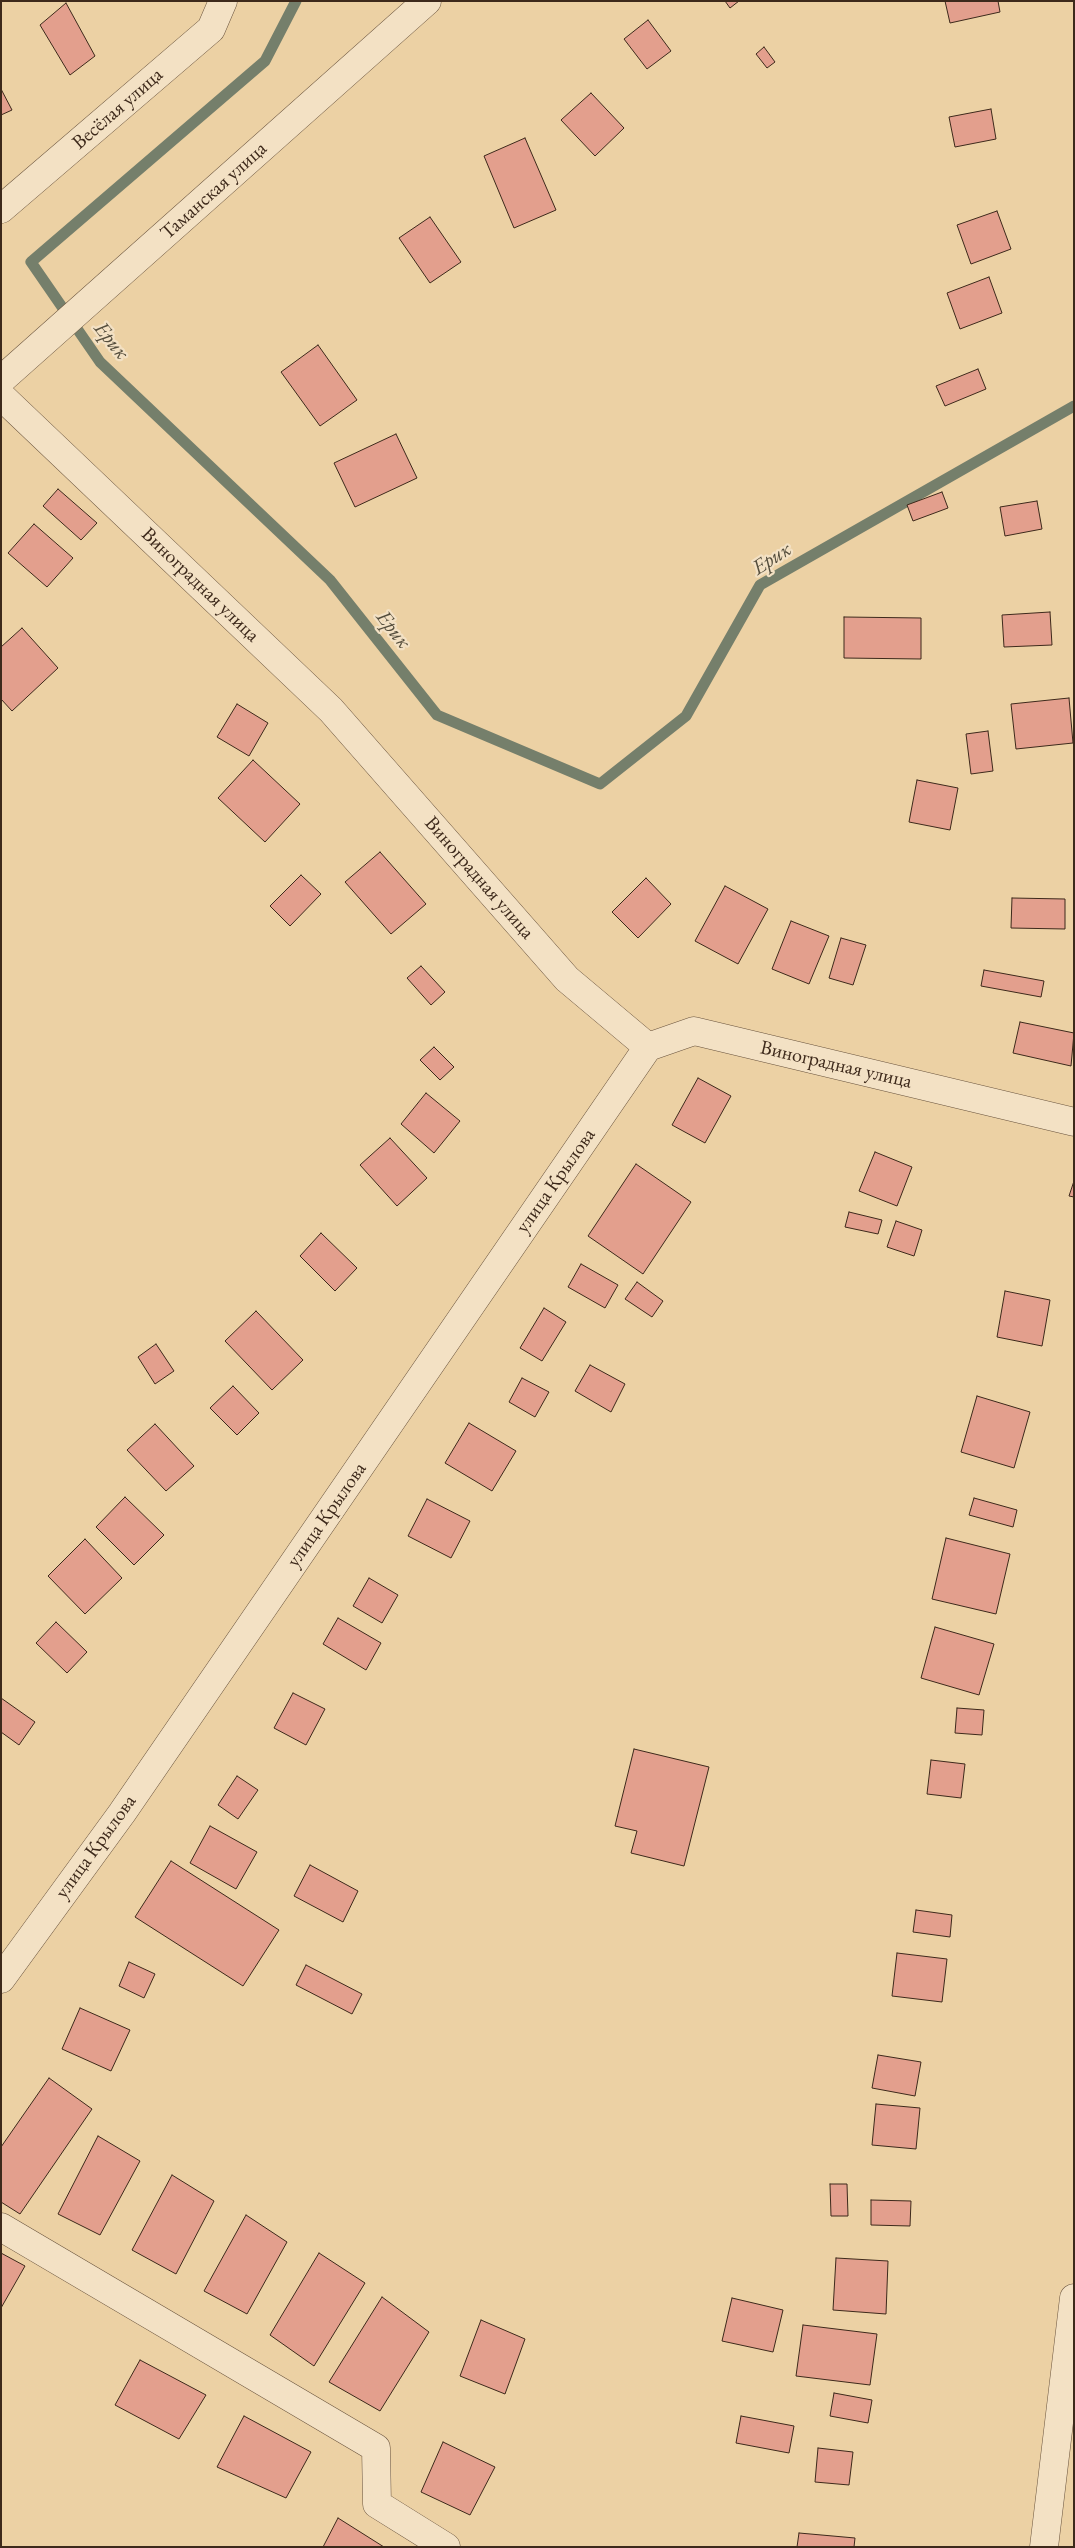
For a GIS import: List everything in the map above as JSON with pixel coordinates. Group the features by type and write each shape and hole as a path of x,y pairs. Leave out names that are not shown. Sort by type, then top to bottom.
{"street":[{"name":"Весёлая улица","path":"1,209 211,30 223,1"},
{"name":"Таманская улица","path":"1,380 427,1"},
{"name":"Виноградная улица","path":"1,396 331,710 567,979 648,1047 694,1031 1074,1122"},
{"name":"улица Крылова","path":"1,1979 122,1813 648,1047"},
{"path":"1,2227 376,2448 377,2504 446,2547"},
{"path":"1044,2547 1074,2298"}],"building":[{"path":"725,1 739,1 730,8"},
{"path":"945,1 998,1 1000,12 950,23"},
{"path":"66,3 95,56 70,75 40,25"},
{"path":"648,20 671,51 647,69 624,39"},
{"path":"764,47 775,62 767,68 756,54"},
{"path":"1,89 12,110 1,115"},
{"path":"591,93 624,128 595,156 561,120"},
{"path":"991,109 996,139 955,147 949,117"},
{"path":"525,138 556,210 514,228 484,156"},
{"path":"997,211 1011,249 971,264 957,225"},
{"path":"430,217 461,262 430,283 399,238"},
{"path":"989,277 1002,313 960,329 947,293"},
{"path":"318,345 357,400 320,426 281,372"},
{"path":"978,369 986,389 945,406 936,386"},
{"path":"396,434 417,478 355,507 334,463"},
{"path":"58,489 97,523 81,540 43,506"},
{"path":"942,492 948,508 913,521 907,505"},
{"path":"1037,501 1042,529 1005,536 1000,507"},
{"path":"34,524 73,558 47,587 8,553"},
{"path":"1050,612 1052,645 1004,647 1002,615"},
{"path":"844,617 921,618 921,659 844,658"},
{"path":"22,628 58,668 12,711 1,699 1,647"},
{"path":"1069,698 1073,743 1016,749 1011,704"},
{"path":"237,704 268,723 249,756 217,737"},
{"path":"988,731 993,771 971,774 966,734"},
{"path":"253,760 300,804 265,842 218,798"},
{"path":"917,780 958,788 950,830 909,822"},
{"path":"380,852 426,904 391,934 345,882"},
{"path":"301,875 321,894 290,926 270,906"},
{"path":"646,878 671,904 638,938 612,912"},
{"path":"725,886 768,909 738,964 695,941"},
{"path":"1012,898 1065,899 1065,929 1011,928"},
{"path":"791,921 829,936 809,984 772,969"},
{"path":"841,938 866,945 853,985 829,978"},
{"path":"421,966 445,992 431,1005 407,978"},
{"path":"984,970 1044,981 1041,997 981,986"},
{"path":"1020,1022 1074,1033 1071,1066 1013,1053"},
{"path":"434,1047 454,1067 440,1080 420,1060"},
{"path":"698,1078 731,1096 705,1143 672,1125"},
{"path":"426,1093 460,1121 434,1153 401,1124"},
{"path":"390,1138 427,1178 397,1206 360,1165"},
{"path":"875,1152 912,1167 897,1206 859,1191"},
{"path":"636,1164 691,1202 643,1274 588,1236"},
{"path":"1074,1181 1074,1197 1069,1196"},
{"path":"849,1212 882,1220 878,1234 845,1227"},
{"path":"896,1221 922,1230 914,1256 887,1247"},
{"path":"321,1233 357,1268 335,1291 300,1256"},
{"path":"581,1264 618,1285 605,1308 568,1287"},
{"path":"637,1282 663,1301 652,1317 625,1299"},
{"path":"1005,1291 1050,1300 1042,1346 997,1337"},
{"path":"544,1308 566,1322 542,1361 520,1348"},
{"path":"256,1311 303,1360 272,1390 225,1341"},
{"path":"156,1344 174,1371 155,1384 138,1357"},
{"path":"590,1365 625,1384 611,1412 575,1391"},
{"path":"522,1378 549,1392 535,1417 509,1402"},
{"path":"233,1386 259,1413 237,1435 210,1408"},
{"path":"977,1396 1030,1412 1014,1468 961,1452"},
{"path":"469,1423 516,1451 492,1491 445,1463"},
{"path":"155,1424 194,1466 166,1491 127,1450"},
{"path":"125,1497 164,1535 134,1565 96,1527"},
{"path":"974,1498 1017,1510 1013,1527 969,1515"},
{"path":"427,1499 470,1521 451,1558 408,1536"},
{"path":"946,1538 1010,1554 996,1614 932,1599"},
{"path":"85,1539 122,1578 85,1614 48,1576"},
{"path":"369,1578 398,1595 382,1623 353,1606"},
{"path":"338,1618 381,1643 366,1670 323,1644"},
{"path":"56,1622 87,1652 67,1673 36,1643"},
{"path":"935,1627 994,1644 979,1695 921,1678"},
{"path":"293,1693 325,1709 306,1745 274,1728"},
{"path":"1,1698 35,1722 19,1745 1,1732"},
{"path":"957,1708 984,1710 982,1735 955,1733"},
{"path":"634,1749 709,1767 684,1866 631,1853 637,1831 615,1826"},
{"path":"931,1760 965,1764 961,1798 927,1794"},
{"path":"237,1776 258,1790 238,1819 218,1805"},
{"path":"210,1826 257,1852 236,1889 190,1863"},
{"path":"171,1861 279,1930 243,1986 135,1917"},
{"path":"310,1865 358,1891 343,1922 294,1896"},
{"path":"916,1910 952,1915 950,1937 913,1932"},
{"path":"897,1953 947,1959 942,2002 892,1996"},
{"path":"129,1962 155,1974 144,1998 119,1986"},
{"path":"306,1965 362,1994 352,2014 296,1985"},
{"path":"80,2008 130,2030 111,2071 62,2049"},
{"path":"878,2055 921,2062 915,2096 872,2088"},
{"path":"49,2078 92,2109 20,2214 1,2202 1,2147"},
{"path":"876,2104 920,2108 916,2149 872,2145"},
{"path":"98,2136 140,2161 100,2235 58,2214"},
{"path":"172,2175 214,2201 176,2274 132,2250"},
{"path":"830,2184 847,2184 848,2216 831,2216"},
{"path":"871,2200 911,2201 910,2226 871,2225"},
{"path":"246,2215 287,2242 247,2314 204,2291"},
{"path":"1,2253 25,2266 1,2308"},
{"path":"319,2253 365,2283 314,2366 270,2335"},
{"path":"836,2258 888,2261 886,2314 833,2310"},
{"path":"382,2297 429,2332 380,2411 329,2382"},
{"path":"732,2298 783,2310 773,2352 722,2341"},
{"path":"481,2320 525,2339 505,2394 460,2376"},
{"path":"803,2325 877,2334 870,2385 796,2376"},
{"path":"140,2360 206,2395 179,2439 115,2405"},
{"path":"834,2393 872,2400 868,2423 830,2416"},
{"path":"244,2416 311,2452 286,2498 217,2467"},
{"path":"741,2416 794,2426 789,2453 736,2443"},
{"path":"443,2442 495,2467 470,2515 421,2492"},
{"path":"818,2448 853,2452 849,2485 815,2482"},
{"path":"338,2518 384,2547 323,2547"},
{"path":"799,2533 855,2538 854,2547 797,2547"}],"waterway":[{"name":"Ерик","path":"296,1 265,61 31,262 100,362 330,580 437,715 600,784 686,716 760,585 1074,406"}]}
